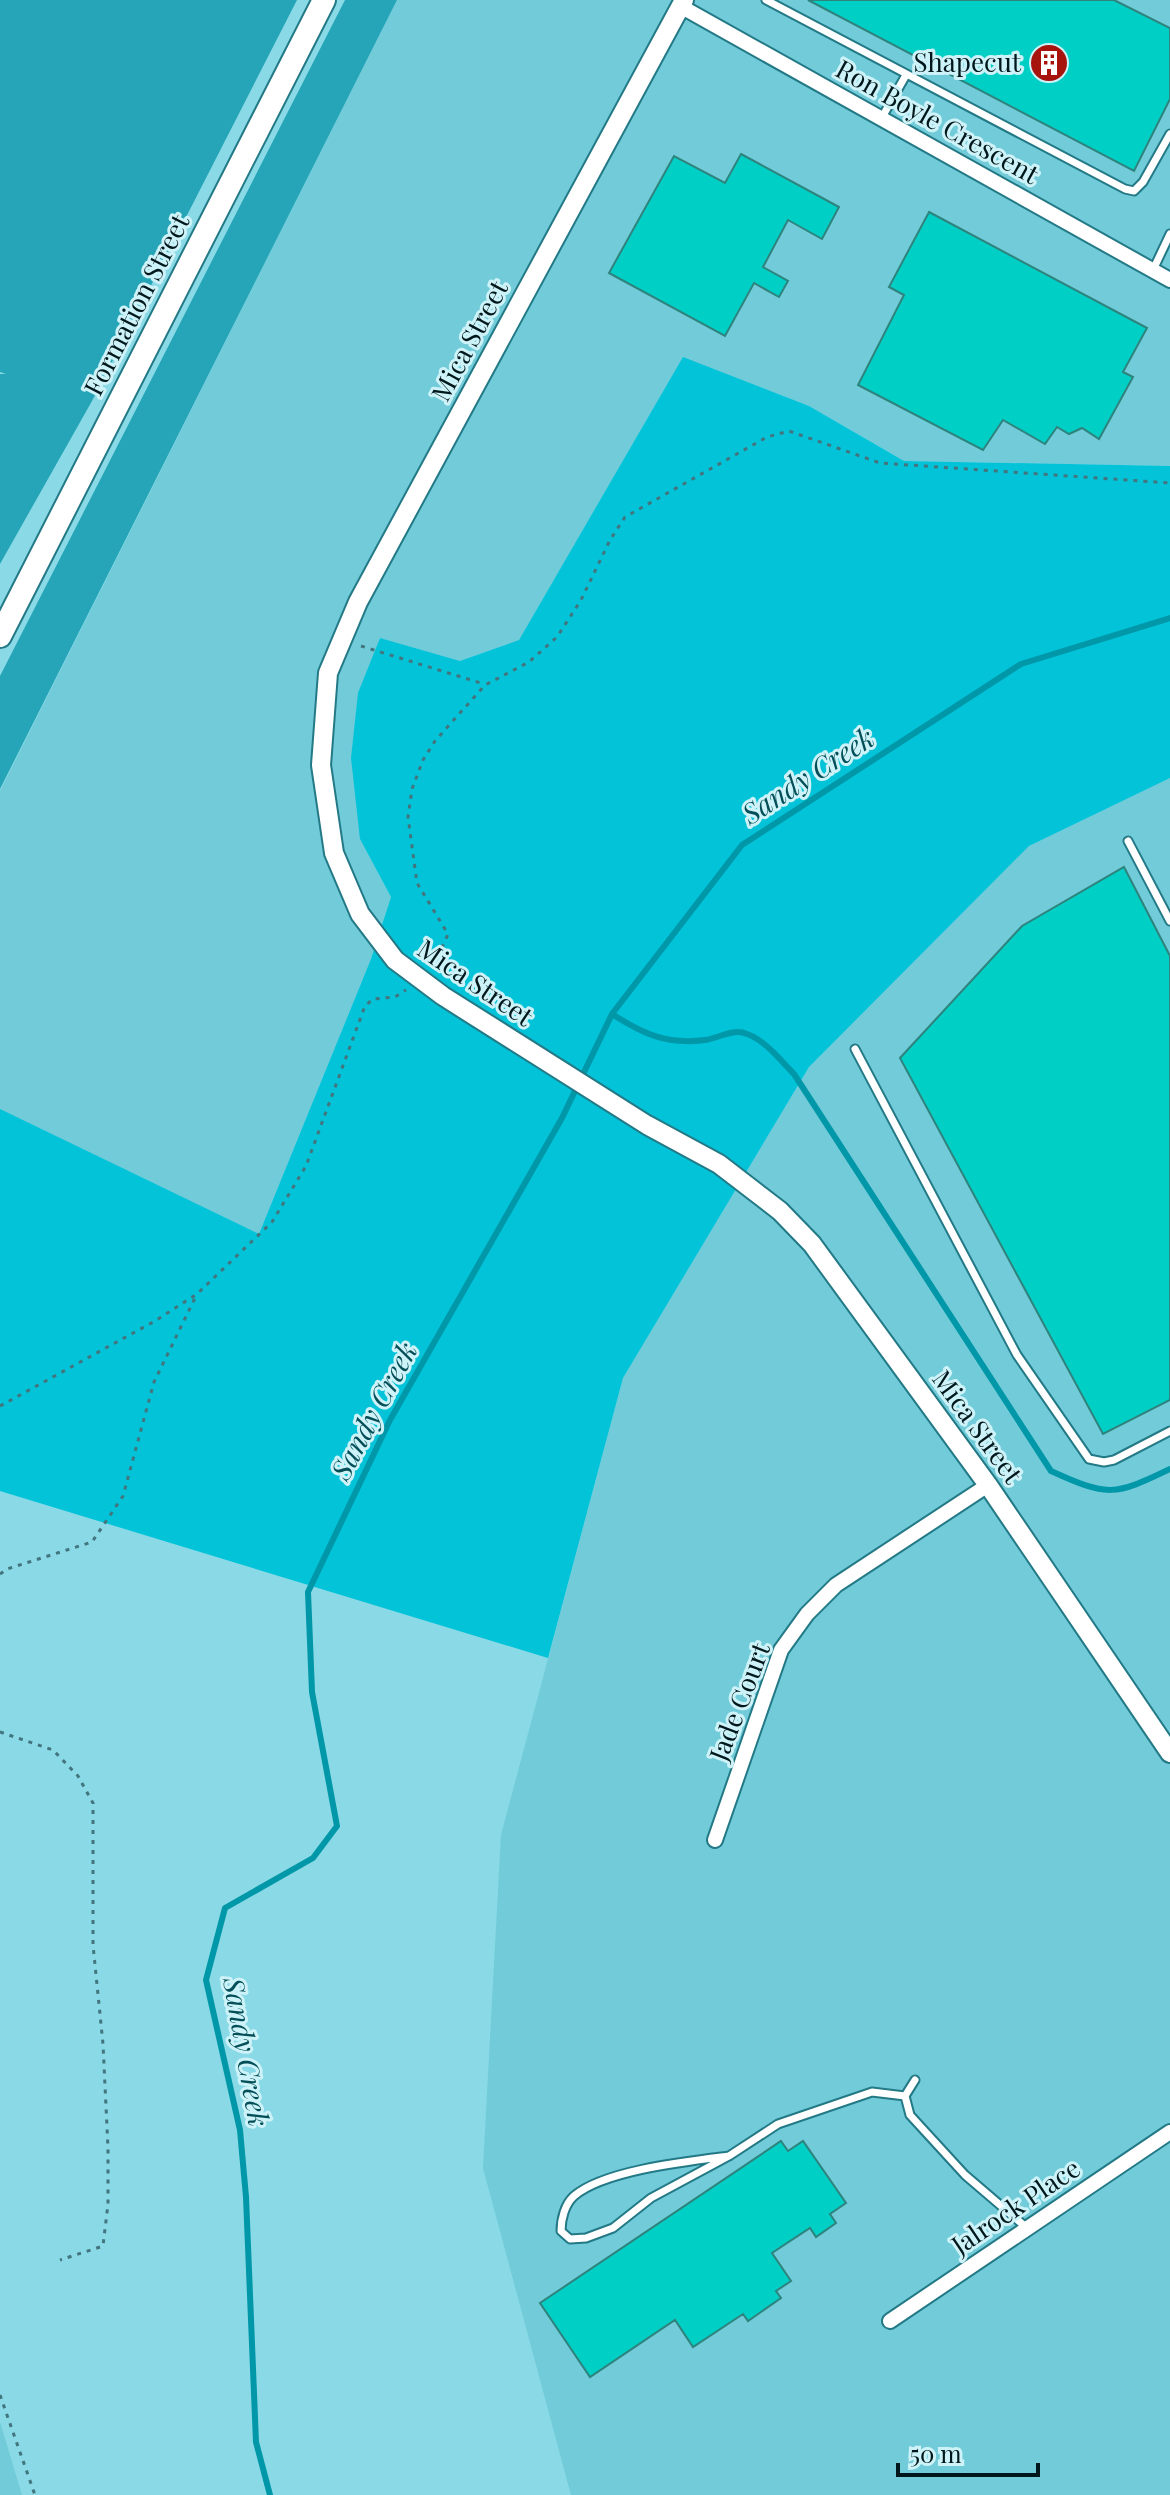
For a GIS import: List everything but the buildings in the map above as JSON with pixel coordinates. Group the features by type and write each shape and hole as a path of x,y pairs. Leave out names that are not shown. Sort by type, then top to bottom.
{"main road":[{"name":"Formation Street","path":"0,636 324,0"}],"street":[{"name":"Ron Boyle Crescent","path":"682,3 881,119 1170,280"},
{"name":"Mica Street","path":"682,3 358,602 328,673 321,765 334,853 360,914 395,960 510,1039 647,1125 719,1164 780,1211 820,1256 988,1485 1170,1753"},
{"name":"Jade Court","path":"715,1840 781,1650 807,1614 836,1585 988,1485"},
{"name":"Jalrock Place","path":"890,2321 1170,2132"}],"lane":[{"path":"766,0 1125,189 1134,191 1143,182 1170,134"},
{"path":"881,119 906,75"},
{"path":"1153,270 1170,234"},
{"path":"1128,841 1170,921"},
{"path":"855,1049 1017,1355 1089,1459 1114,1460 1170,1431"},
{"path":"915,2080 905,2096 910,2115 965,2175 1027,2228"},
{"path":"729,2156 662,2165 597,2183 572,2197 561,2221 561,2231 570,2239 586,2238 613,2228 651,2198 729,2156 778,2124 872,2092 905,2096"}],"path":[{"path":"0,1406 155,1321 197,1294 272,1222 306,1166 365,1006 373,999 395,997 411,988 438,955 448,934 417,883 408,817 412,789 423,760 435,741 485,685 529,662 557,637 581,600 610,540 625,517 767,437 789,431 880,463 1170,483"},
{"path":"343,639 485,685"},
{"path":"0,1574 7,1569 92,1542 123,1496 154,1382 197,1294"},
{"path":"0,1732 53,1750 78,1776 93,1803 93,1945 103,2044 108,2204 103,2246 60,2260"},
{"path":"0,2395 35,2495"}],"shaded area":[{"path":"0,0 297,0 92,401 0,564 0,374 6,374 0,372"},
{"path":"345,0 397,0 0,789 0,676"},
{"path":"397,0 1170,0 1170,466 904,461 809,406 683,358 519,640 460,661 379,638 360,839 391,897 371,959 259,1234 0,1111 0,791"},
{"path":"683,357 809,406 904,461 1170,466 1170,778 1029,846 809,1067 623,1378 548,1658 0,1491 0,1109 259,1234 371,959 391,897 360,839 351,758 358,693 380,638 460,661 519,640"},
{"path":"1170,778 1170,2495 571,2495 483,2168 501,1835 623,1378 809,1067 1029,846"},
{"path":"0,2422 22,2495 0,2495"}],"waterway":[{"name":"Sandy Creek","path":"270,2495 256,2442 246,2197 240,2130 206,1980 225,1908 313,1858 337,1826 312,1692 308,1592 390,1420 562,1118 612,1014 742,845 1021,664 1170,618"},
{"path":"612,1014 645,1032 679,1041 705,1040 742,1032 760,1041 778,1057 794,1074 1051,1471 1086,1485 1111,1490 1136,1484 1170,1469"}],"place":[{"name":"Shapecut","path":"1049,63"}]}
